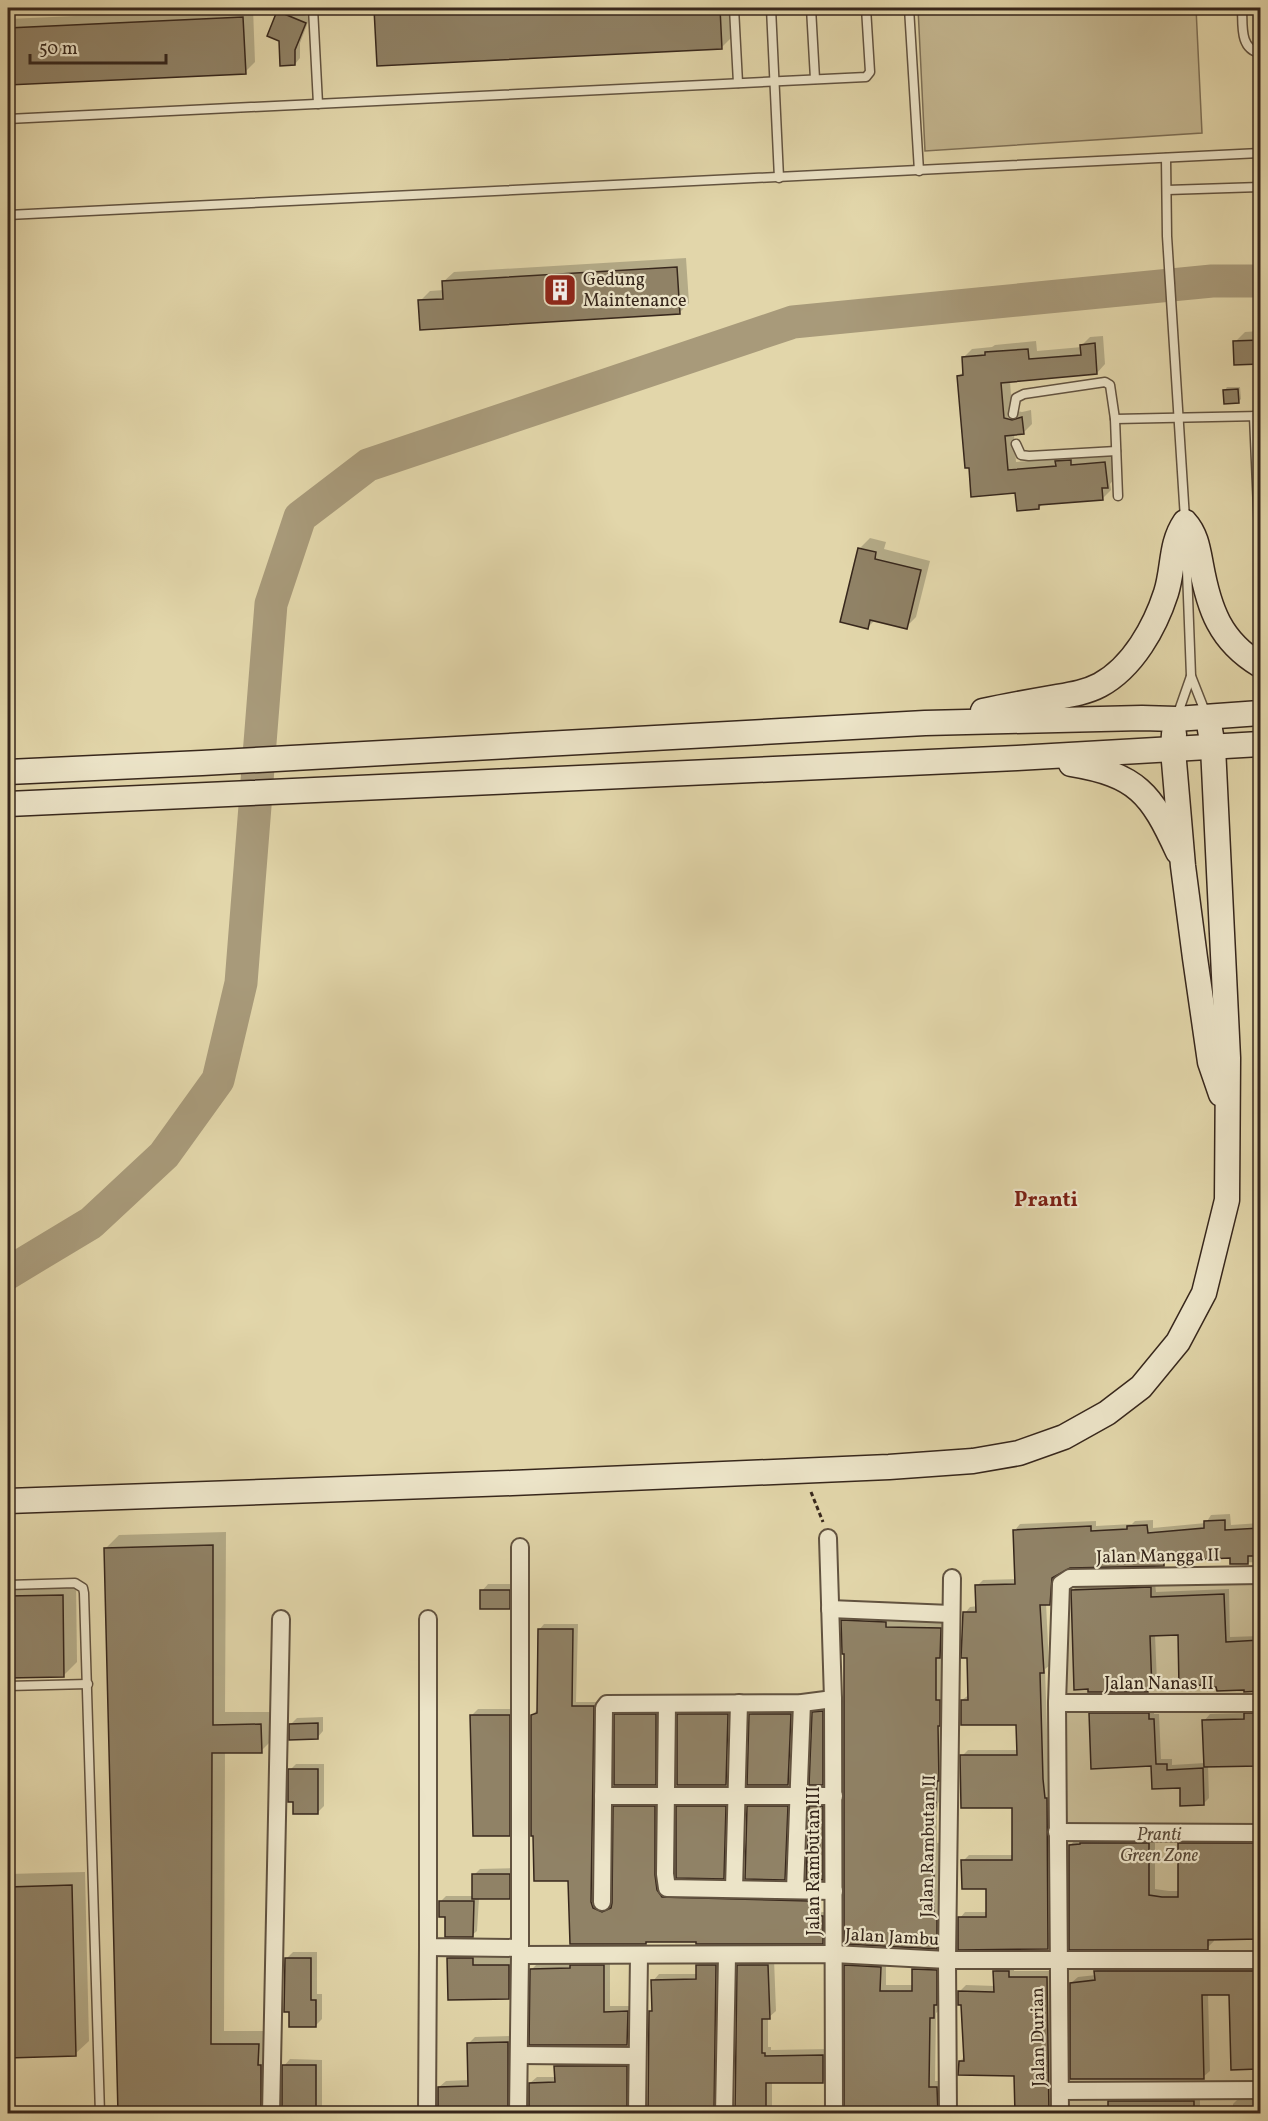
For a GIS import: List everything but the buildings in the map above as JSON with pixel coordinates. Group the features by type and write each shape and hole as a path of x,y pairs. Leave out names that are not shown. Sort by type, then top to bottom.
{"main road":[{"path":"925,723 1077,693 1100,685 1116,674 1138,651 1159,612 1167,591 1175,541 1185,522 1196,541 1213,613 1220,627 1231,642 1260,665"},
{"path":"8,772 925,723 1176,719 1260,713"},
{"path":"8,1501 803,1471 962,1462 1019,1453 1064,1437 1107,1413 1141,1387 1178,1342 1204,1293 1227,1200 1228,1058 1214,747 1208,718"},
{"path":"1176,719 1173,750 1184,866 1210,1062 1227,1112"},
{"path":"8,804 1017,758 1260,744"},
{"path":"1017,758 1093,768 1114,774 1135,785 1150,801 1170,835 1184,866"}],"street":[{"name":"Jalan Rambutan III","path":"828,1538 833,1700 834,2114"},
{"path":"518,2114 520,1547"},
{"name":"Jalan Mangga II","path":"1060,1587 1066,1579 1070,1578 1260,1575"},
{"name":"Jalan Rambutan II","path":"948,2114 947,1960 952,1578"},
{"name":"Jalan Durian","path":"1060,1587 1057,1704 1060,2114"},
{"path":"830,1609 951,1614"},
{"path":"271,2114 282,1619"},
{"path":"427,2114 428,1619"},
{"path":"602,1902 605,1707 610,1704 833,1700"},
{"path":"795,1890 802,1702"},
{"path":"734,1889 739,1703"},
{"name":"Jalan Nanas II","path":"1057,1704 1260,1703"},
{"path":"667,1704 665,1874 667,1888 834,1891"},
{"path":"603,1796 834,1796"},
{"path":"1057,1832 1260,1833"},
{"name":"Jalan Jambu","path":"428,1947 639,1955 834,1954 947,1960 1260,1960"},
{"path":"637,2114 639,1955"},
{"path":"724,2114 727,1956"},
{"path":"519,2055 637,2055"},
{"path":"1060,2091 1260,2090"}],"lane":[{"path":"313,8 318,104"},
{"path":"734,8 738,83"},
{"path":"771,8 779,178"},
{"path":"812,8 815,79"},
{"path":"8,119 868,77 866,8"},
{"path":"909,8 919,171"},
{"path":"1242,8 1246,44 1251,50 1260,53"},
{"path":"8,214 1260,153"},
{"path":"1166,158 1167,236 1185,522 1191,676 1208,718"},
{"path":"1167,190 1260,187"},
{"path":"1013,414 1016,398 1024,394 1105,382 1110,385 1118,496"},
{"path":"1114,419 1257,416 1260,555"},
{"path":"1017,444 1021,455 1029,456 1116,451"},
{"path":"1176,719 1191,676"},
{"path":"8,1585 75,1583 83,1588 85,1598 100,2114"},
{"path":"8,1686 88,1684"}],"path":[{"path":"803,1471 828,1538"}],"green space":[{"path":"918,8 1196,8 1202,133 925,151"},
{"name":"Pranti Green Zone","path":"1260,1576 1260,2113 1060,2114 1062,1585"}],"waterway":[{"path":"8,1273 91,1223 164,1155 218,1080 241,983 271,604 300,517 368,465 793,322 1212,281 1260,281"}],"place":[{"name":"Gedung Maintenance","path":"560,290"}],"district":[{"name":"Pranti","path":"1046,1200"}]}
